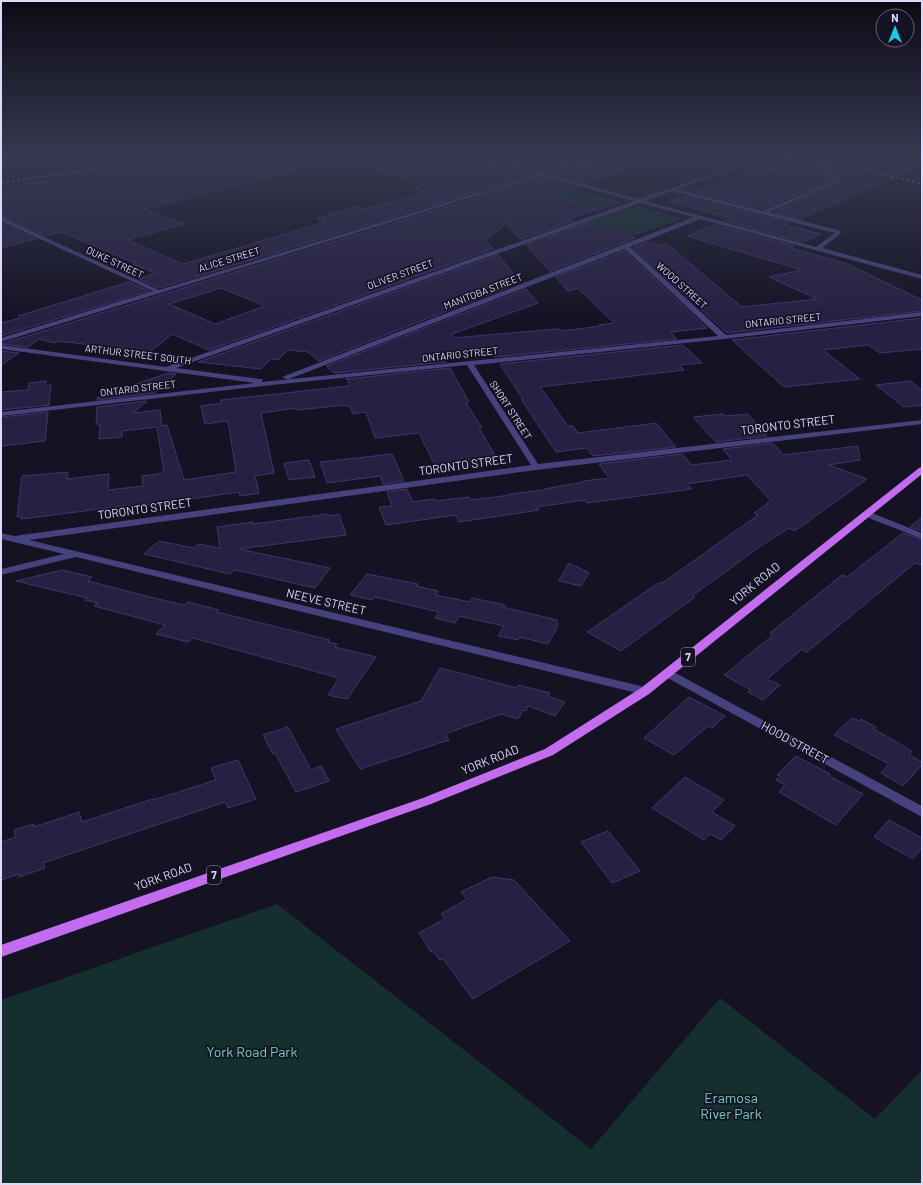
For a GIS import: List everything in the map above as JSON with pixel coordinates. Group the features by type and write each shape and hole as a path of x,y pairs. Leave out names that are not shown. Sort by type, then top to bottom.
{"main road":[{"name":"YORK ROAD","path":"1,951 427,801 549,752 645,691 922,470"}],"street":[{"name":"ALICE STREET","path":"1,340 157,291 422,211"},
{"name":"OLIVER STREET","path":"169,368 606,211"},
{"path":"679,211 922,277"},
{"path":"763,212 839,232 817,249"},
{"name":"MANITOBA STREET","path":"272,382 626,247 700,217"},
{"name":"DUKE STREET","path":"1,219 157,291"},
{"name":"WOOD STREET","path":"626,247 724,337"},
{"name":"ONTARIO STREET","path":"1,414 272,382 724,337 922,314"},
{"name":"ARTHUR STREET SOUTH","path":"1,347 272,382"},
{"name":"SHORT STREET","path":"469,363 536,467"},
{"name":"TORONTO STREET","path":"15,539 536,467 922,422"},
{"path":"867,514 922,536"},
{"name":"NEEVE STREET","path":"1,536 645,691"},
{"path":"1,572 75,555"},
{"name":"HOOD STREET","path":"668,673 922,812"}],"green space":[{"path":"618,211 656,211 683,219 635,236 584,223"},
{"name":"York Road Park","path":"277,904 591,1149 720,998 875,1119 922,1070 922,1184 1,1184 1,1000"}],"building":[{"path":"1,211 150,211 184,224 127,240 183,264 326,222 317,218 341,211 411,211 159,288 139,279 156,273 133,264 135,263 62,232 46,236 1,216"},
{"path":"433,211 591,211 567,219 573,221 521,239 506,223 486,240 493,249 209,350 172,334 150,352 59,341 54,343 39,339 28,347 1,344","holes":["221,288 265,306 215,324 169,304"]},
{"path":"706,211 745,211 790,223 785,225 821,234 803,242 725,221 732,218"},
{"path":"776,211 817,211 800,219 774,212"},
{"path":"1,223 36,239 1,248"},
{"path":"585,224 635,238 550,271 526,245"},
{"path":"715,225 794,246 790,248 845,263 922,300 922,311 727,333 633,248 647,242 663,246 667,244 742,307 817,299 769,277 802,270 687,236"},
{"path":"625,251 707,328 670,332 677,339 495,357 491,351 488,351 442,356 446,362 334,373 326,366 526,289 538,303 452,334 453,338 556,329 560,329 562,331 614,323 578,288 568,291 556,277"},
{"path":"498,255 521,282 319,361 308,352 288,350 278,360 271,359 261,369 198,362"},
{"path":"129,282 149,291 1,336 1,323 20,318 18,316"},
{"path":"922,318 922,349 880,353 868,345 823,350 860,379 784,387 732,340"},
{"path":"683,345 702,363 679,365 684,370 540,387 568,426 573,426 578,433 656,423 676,447 593,456 587,448 556,452 500,364"},
{"path":"1,351 19,353 1,365"},
{"path":"450,368 469,402 466,403 482,428 479,428 499,462 437,469 419,433 375,438 366,412 353,414 350,406 347,407 346,405 297,410 297,408 261,413 274,473 255,476 259,493 240,496 239,492 135,507 135,505 124,506 21,519 21,516 17,517 22,476 68,472 67,479 109,474 108,490 143,486 142,476 164,473 157,427 122,431 122,437 99,439 100,424 96,424 97,407 147,401 133,413 160,410 162,426 167,425 184,480 236,472 228,421 205,424 201,406 221,403 221,400 349,386 348,379 346,379"},
{"path":"168,373 176,374 155,393 97,400 97,398"},
{"path":"46,381 46,386 51,385 49,405 1,410 1,392 28,390 29,383"},
{"path":"910,381 922,390 922,405 904,407 876,385"},
{"path":"48,412 45,441 1,446 1,417"},
{"path":"723,414 726,416 748,414 767,436 716,442 693,417"},
{"path":"773,443 783,455 858,446 860,460 829,465 867,479 795,531 789,528 761,546 692,596 695,597 621,651 587,632 657,584 664,582 758,515 754,513 771,501 747,475 687,484 692,489 587,503 585,500 537,507 539,510 459,522 456,515 386,525 379,507 392,506 387,492 407,489 413,502 469,497 471,500 544,490 584,482 583,481 609,478 599,464 682,454 692,465 732,460 723,449"},
{"path":"392,454 404,481 383,484 380,476 327,483 320,462"},
{"path":"309,460 315,477 289,480 284,463"},
{"path":"328,514 329,516 339,514 346,535 239,549 330,568 315,588 236,570 230,574 144,554 159,541 194,548 198,544 220,548 217,527 253,522 253,524"},
{"path":"922,517 922,531 910,527"},
{"path":"903,533 922,540 922,565 915,563 807,652 802,649 767,679 780,685 763,700 748,692 751,690 724,675 773,635 770,633 842,575 847,577"},
{"path":"569,563 589,573 581,586 559,581"},
{"path":"62,570 92,577 88,581 184,605 188,602 219,610 217,612 330,640 328,642 337,644 335,647 376,657 347,699 328,695 339,678 193,638 188,642 156,634 165,625 94,606 98,603 85,600 87,598 16,581"},
{"path":"367,574 418,584 416,586 438,591 436,595 470,602 472,598 505,605 503,607 557,620 557,628 548,644 519,637 518,640 498,636 504,626 459,616 455,623 435,618 439,612 375,597 372,600 350,595"},
{"path":"440,668 517,688 518,685 550,693 548,696 565,702 555,716 528,706 526,711 523,710 518,719 501,714 445,734 449,740 360,769 336,729 421,701"},
{"path":"689,697 725,716 712,728 708,726 674,755 644,738"},
{"path":"852,718 859,721 861,719 876,727 874,729 912,751 909,755 922,762 922,765 903,786 881,773 889,764 834,735"},
{"path":"288,727 311,770 321,766 329,781 296,792 275,753 273,754 263,735"},
{"path":"796,756 863,794 836,825 779,792 785,785 776,780 780,776 777,775"},
{"path":"238,760 256,799 228,808 225,802 43,863 45,868 19,877 19,874 1,880 1,842 16,837 14,830 34,824 34,827 79,812 82,822 153,800 216,780 211,768"},
{"path":"685,777 724,800 712,812 735,826 721,840 710,834 704,840 652,808"},
{"path":"889,820 922,838 922,848 913,859 874,837"},
{"path":"608,831 640,871 612,883 581,842"},
{"path":"492,877 514,880 570,941 473,999 443,959 440,960 432,951 431,952 419,933 445,919 441,914 467,899 461,892"}],"park label":[{"name":"Eramosa River Park","path":"731,1106"}]}
